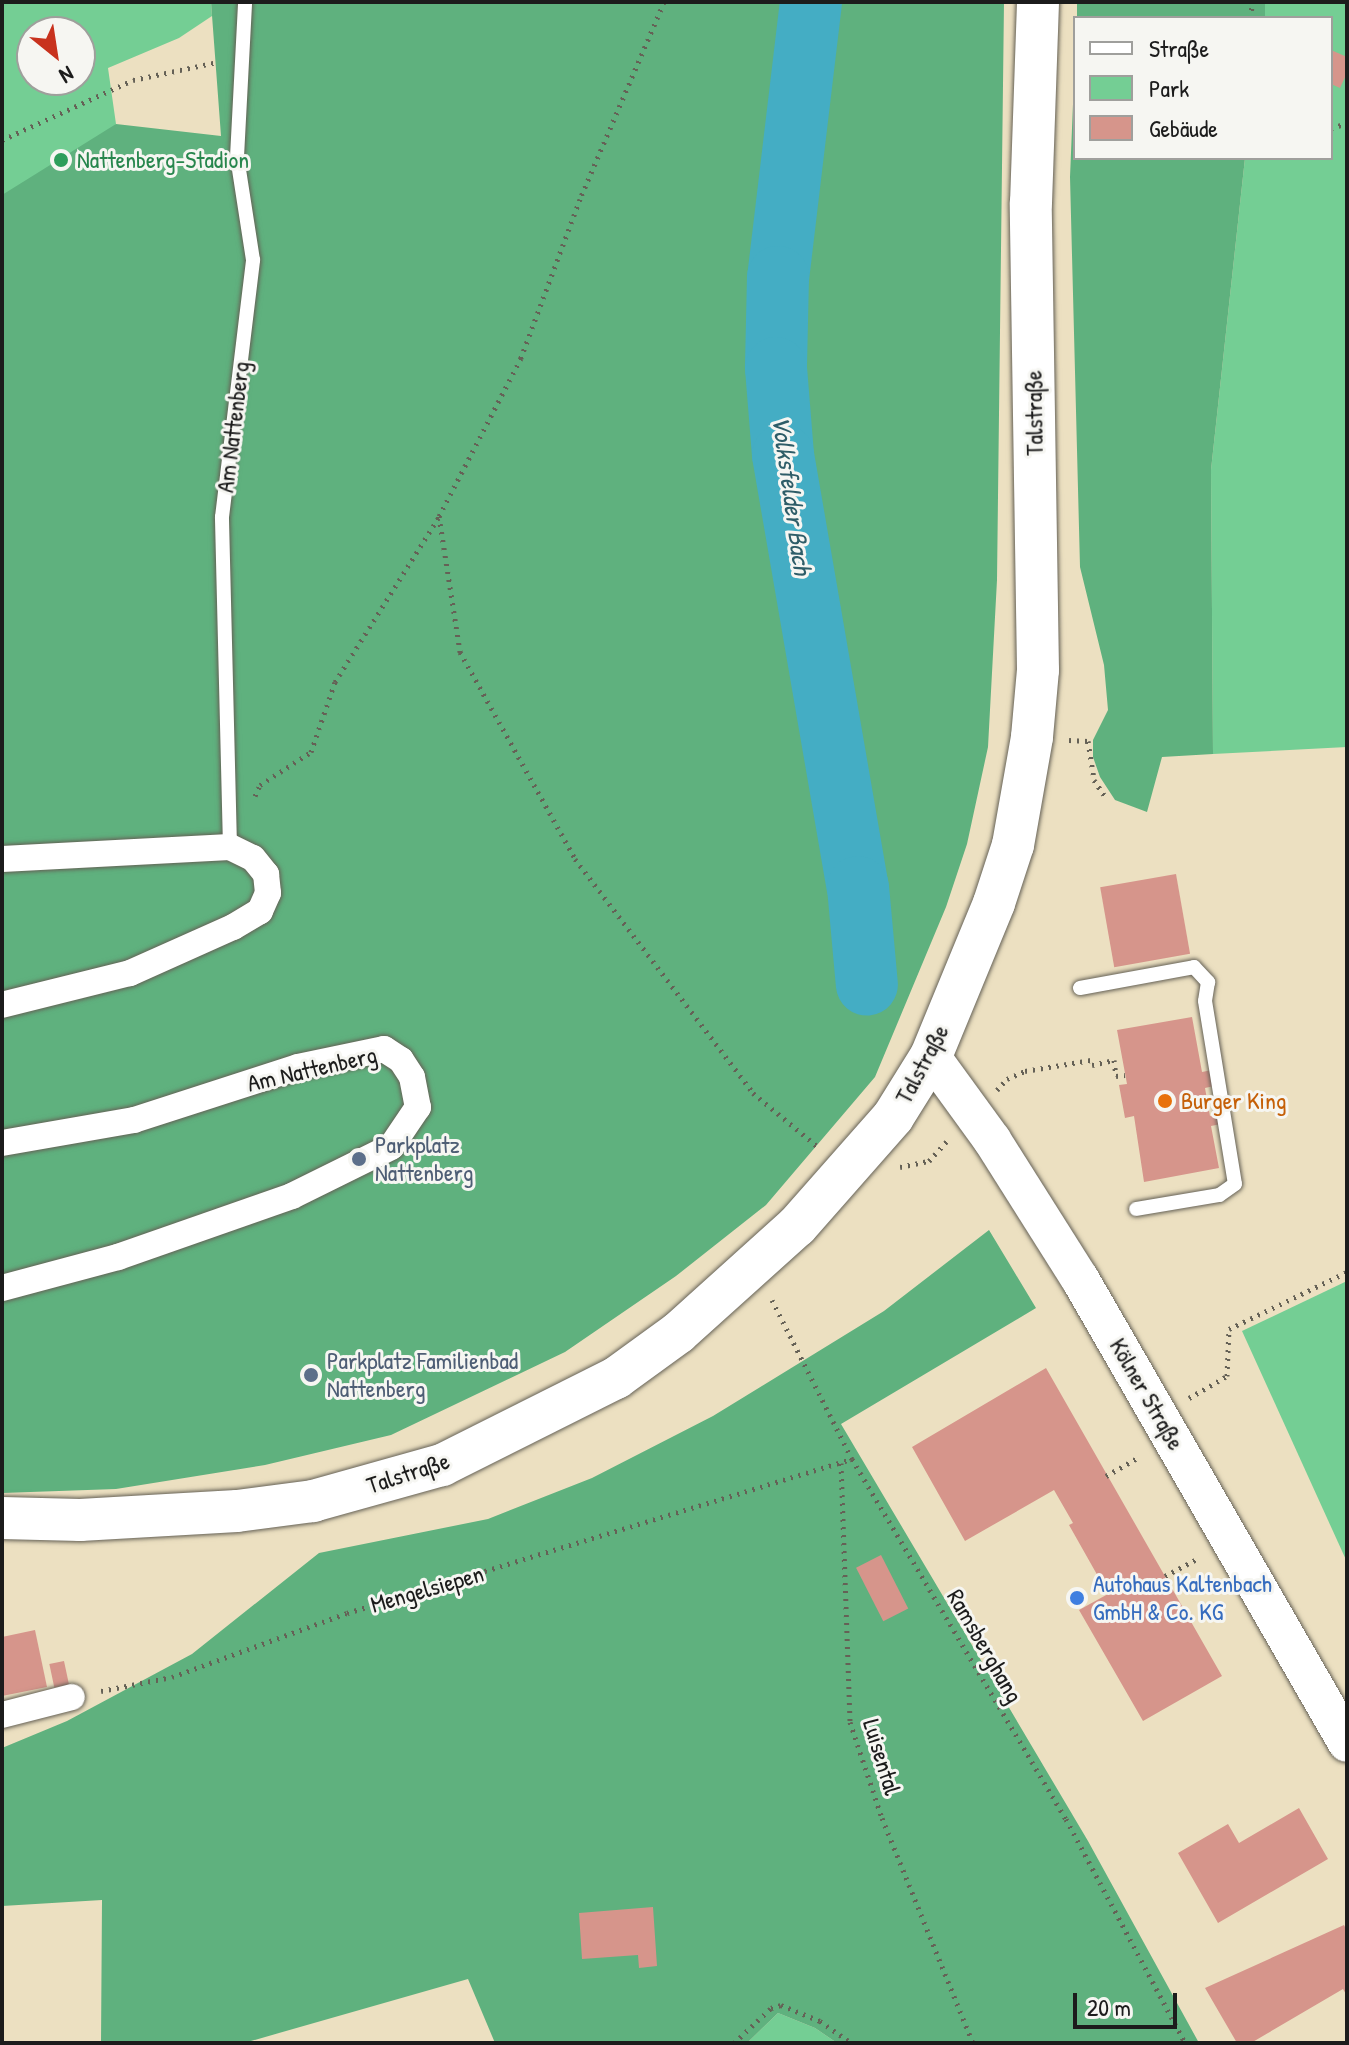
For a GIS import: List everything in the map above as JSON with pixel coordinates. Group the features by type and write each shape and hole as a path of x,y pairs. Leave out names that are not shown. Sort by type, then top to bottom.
{"main road":[{"name":"Talstraße","path":"2,1518 80,1520 237,1511 313,1501 442,1465 616,1378 678,1333 768,1285 848,1171 893,1117 931,1056 975,952 1013,845 1032,737 1038,670 1031,203 1038,2"},
{"name":"Kölner Straße","path":"931,1056 973,1113 1047,1226 1347,1743"}],"street":[{"path":"2,859 230,847 253,858 266,874 268,893 260,911 233,927 130,973 2,1005"},
{"name":"Am Nattenberg","path":"2,1143 134,1120 298,1067 384,1049 401,1060 412,1077 418,1107 391,1147 292,1196 118,1257 2,1288"},
{"path":"2,1715 72,1697"}],"lane":[{"name":"Am Nattenberg","path":"230,847 222,517 253,260 237,157 245,2"},
{"path":"1080,988 1194,967 1208,982 1205,1001 1235,1184 1219,1195 1136,1209"}],"path":[{"path":"230,847 260,785 311,752 335,682 439,516 521,358 580,199 664,2"},
{"path":"2,140 133,80 243,57"},
{"path":"439,516 460,652 575,859 753,1093 848,1171"},
{"path":"1032,737 1088,741 1094,780 1106,798"},
{"path":"898,1168 929,1161 1007,1079 1025,1071 1114,1060 1116,1076 1125,1075"},
{"path":"1159,1415 1227,1376 1229,1329 1347,1272"},
{"name":"Ramsberghang","path":"768,1285 852,1459 1066,1819 1185,2043"},
{"name":"Mengelsiepen","path":"72,1697 172,1677 347,1613 852,1459"},
{"name":"Luisental","path":"841,1463 850,1722 882,1818 973,2043"},
{"path":"1106,1476 1127,1464"},
{"path":"734,2043 771,2008 781,2005 820,2021 852,2043"}],"green space":[{"name":"Nattenberg-Stadion","path":"2,2 211,2 212,16 179,38 108,68 116,124 2,320"},
{"path":"211,2 1004,2 997,580 988,747 967,844 946,907 875,1077 766,1205 676,1276 565,1352 391,1435 265,1465 116,1489 2,1493 2,195 116,124 221,136"},
{"path":"1077,2 1265,2 1265,16 1077,16"},
{"path":"1265,2 1347,2 1347,747 1213,754 1211,470 1245,160 1333,160 1333,16 1262,16"},
{"path":"1073,104 1073,160 1245,160 1211,470 1213,754 1162,757 1147,812 1115,800 1100,777 1093,757 1093,740 1108,710 1104,665 1080,567 1070,177"},
{"path":"989,1230 1036,1308 841,1424 1088,1841 1199,2043 837,2043 815,2028 778,2013 747,2043 495,2043 468,1979 244,2043 101,2043 102,1900 2,1906 2,1748 67,1721 192,1654 319,1553 488,1519 592,1478 713,1416 884,1311"},
{"path":"1347,1281 1347,1562 1242,1331"},
{"path":"778,2013 815,2028 837,2043 747,2043"}],"building":[{"path":"1333,51 1347,57 1347,73 1340,88 1333,85"},
{"path":"1176,874 1190,954 1114,967 1100,887"},
{"name":"Burger King","path":"1192,1017 1202,1072 1212,1070 1214,1086 1205,1088 1210,1116 1219,1114 1221,1124 1211,1126 1219,1168 1144,1182 1134,1116 1125,1118 1119,1085 1127,1084 1117,1030"},
{"path":"1046,1368 1222,1676 1143,1721 1079,1610 1108,1594 1069,1525 1073,1523 1054,1490 965,1541 912,1447"},
{"path":"881,1555 908,1608 883,1621 856,1568"},
{"path":"35,1630 47,1687 2,1696 2,1637"},
{"path":"64,1661 69,1684 54,1688 49,1664"},
{"path":"1299,1808 1328,1859 1218,1923 1178,1853 1228,1824 1239,1843"},
{"path":"653,1907 657,1966 639,1968 638,1955 582,1959 579,1913"},
{"path":"1344,1925 1347,1931 1347,1996 1343,1989 1251,2043 1237,2043 1205,1988"}],"waterway":[{"name":"Volksfelder Bach","path":"811,2 778,277 776,368 783,455 858,887 867,985"},
{"path":"800,556 836,609"}],"place":[{"name":"Nattenberg-Stadion","path":"61,160"},
{"name":"Burger King","path":"1165,1101"},
{"name":"Parkplatz Nattenberg","path":"359,1159"},
{"name":"Parkplatz Familienbad Nattenberg","path":"311,1375"},
{"name":"Autohaus Kaltenbach GmbH & Co. KG","path":"1077,1598"}]}
